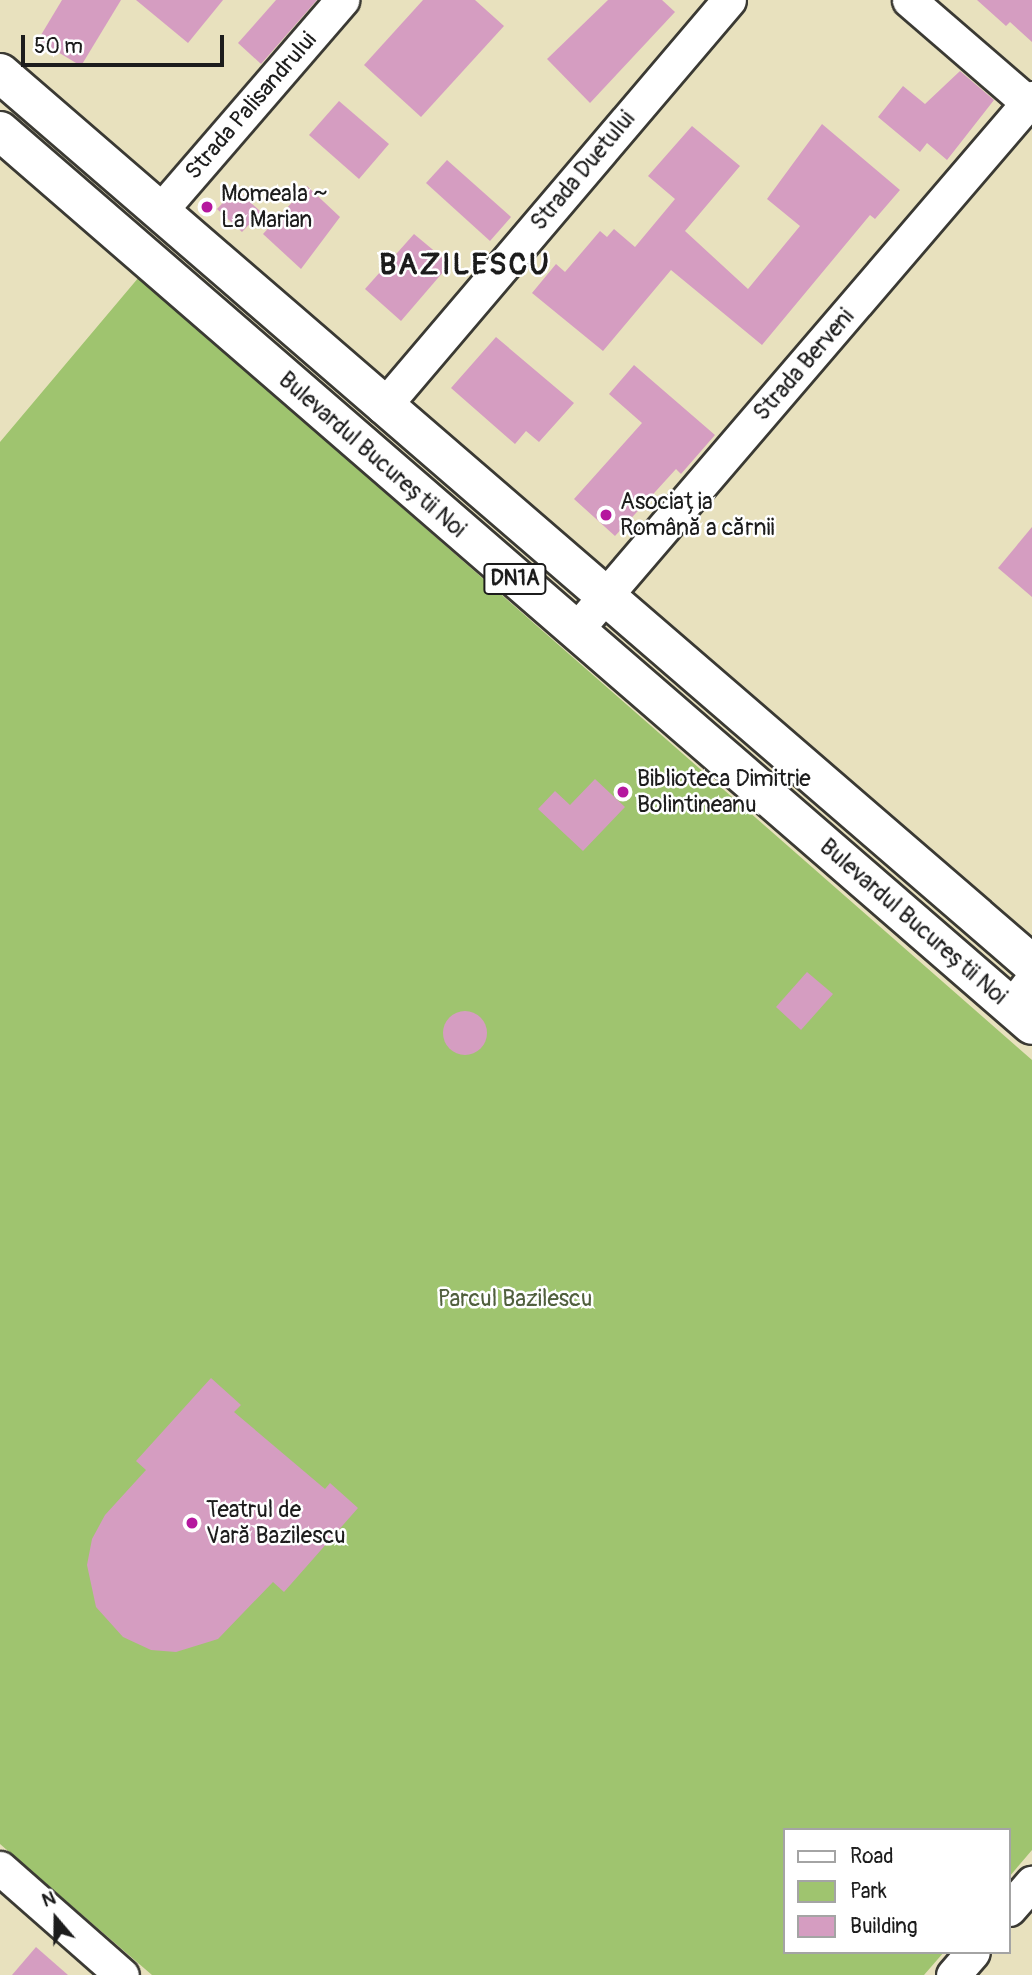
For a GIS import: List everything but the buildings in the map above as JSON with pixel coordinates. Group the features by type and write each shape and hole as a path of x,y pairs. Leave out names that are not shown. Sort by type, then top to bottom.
{"main road":[{"name":"Bulevardul Bucureștii Noi","path":"0,73 383,407 1032,964"},
{"name":"Bulevardul Bucureștii Noi","path":"0,131 575,631 1025,1004"}],"street":[{"name":"Strada Palisandrului","path":"160,211 342,0"},
{"name":"Strada Duetului","path":"383,407 729,0"},
{"path":"909,0 1031,102"},
{"name":"Strada Berveni","path":"575,631 1031,102"},
{"path":"0,1868 122,1975"},
{"path":"953,1975 971,1954"}],"green space":[{"name":"Parcul Bazilescu","path":"139,277 1032,1060 1032,1850 1011,1875 1011,1828 783,1828 783,1954 942,1954 924,1975 152,1975 0,1844 0,442"}],"place":[{"name":"Momeala ~ La Marian","path":"207,207"},
{"name":"Asociația Română a cărnii","path":"606,515"},
{"name":"Biblioteca Dimitrie Bolintineanu","path":"623,792"},
{"name":"Teatrul de Vară Bazilescu","path":"192,1523"}],"district":[{"name":"BAZILESCU","path":"465,265"}]}
